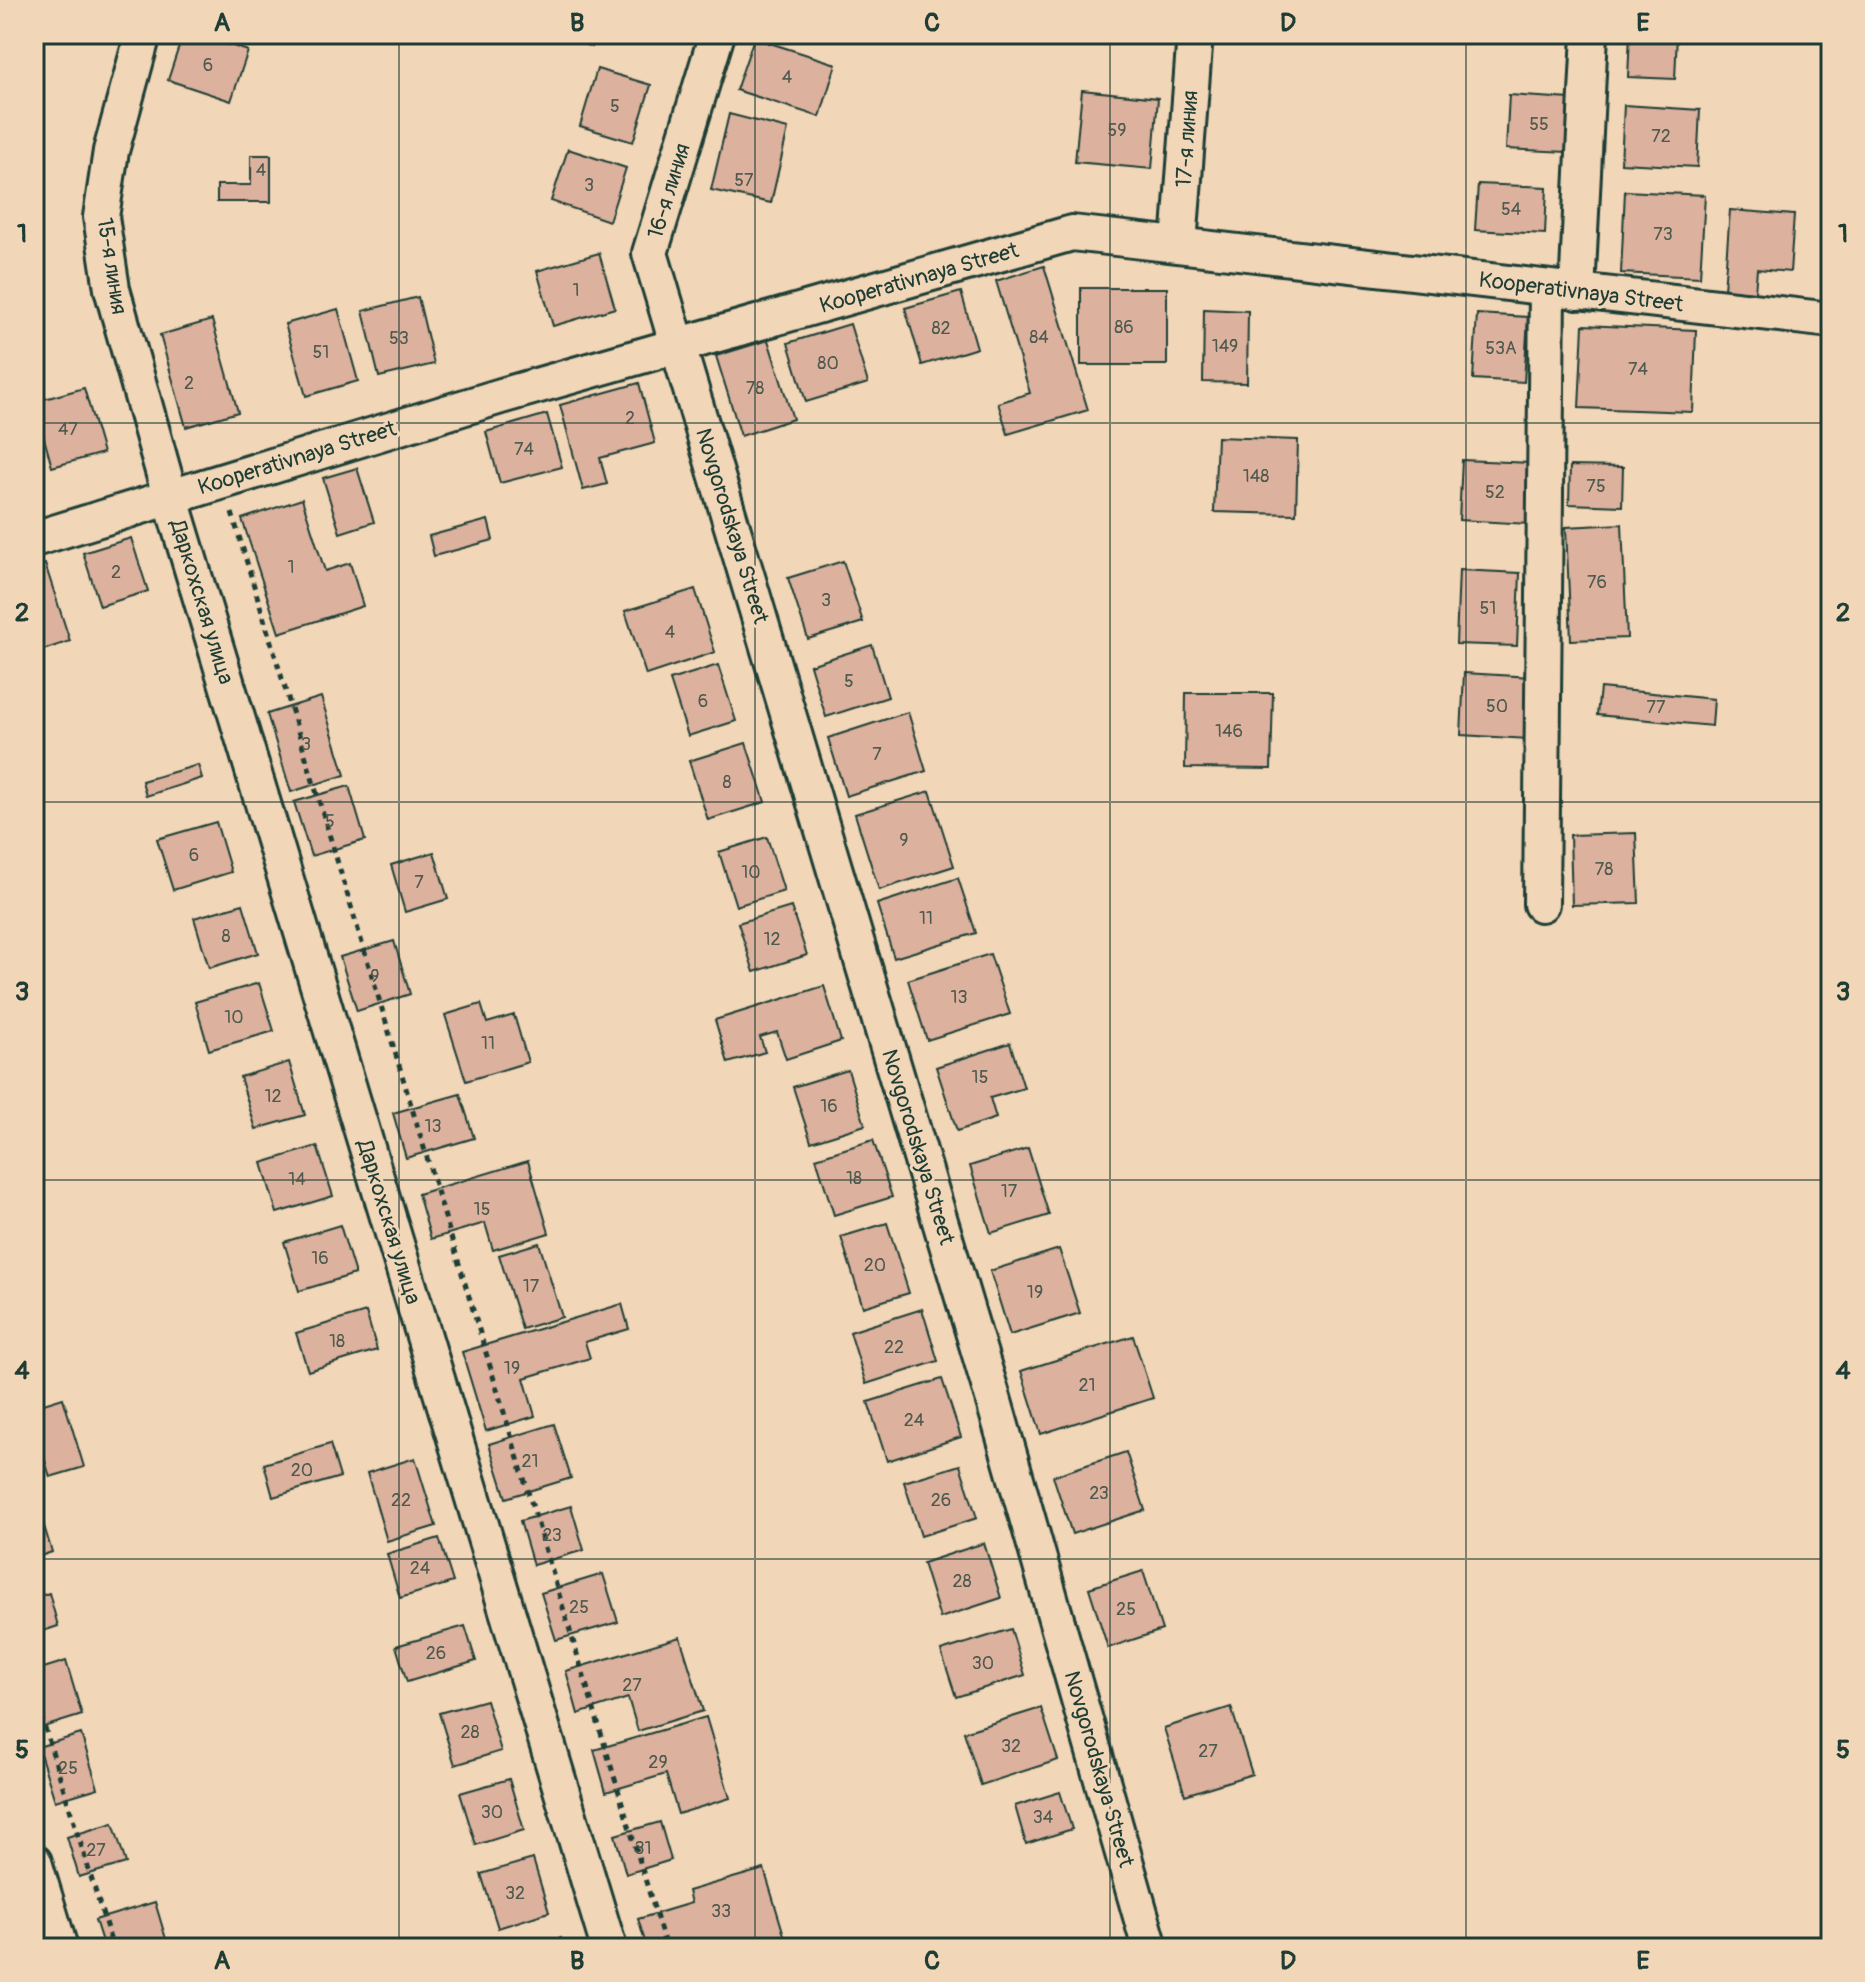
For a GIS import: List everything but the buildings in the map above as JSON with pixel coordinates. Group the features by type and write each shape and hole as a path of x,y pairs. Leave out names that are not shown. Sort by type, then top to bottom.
{"street":[{"name":"15-я линия","path":"143,34 111,151 101,217 112,289 170,496"},
{"name":"16-я линия","path":"679,348 650,253 717,34"},
{"name":"17-я линия","path":"1179,244 1195,34"},
{"path":"1541,904 1562,290 1590,34"},
{"name":"Kooperativnaya Street","path":"34,539 501,396 679,348 1072,233 1831,320"},
{"name":"Novgorodskaya Street","path":"679,348 988,1383 1150,1948"},
{"name":"Даркохская улица","path":"170,496 609,1948"},
{"path":"34,1862 60,1948"}],"path":[{"path":"246,506 231,511 666,1948"},
{"path":"34,1693 113,1948"}]}
